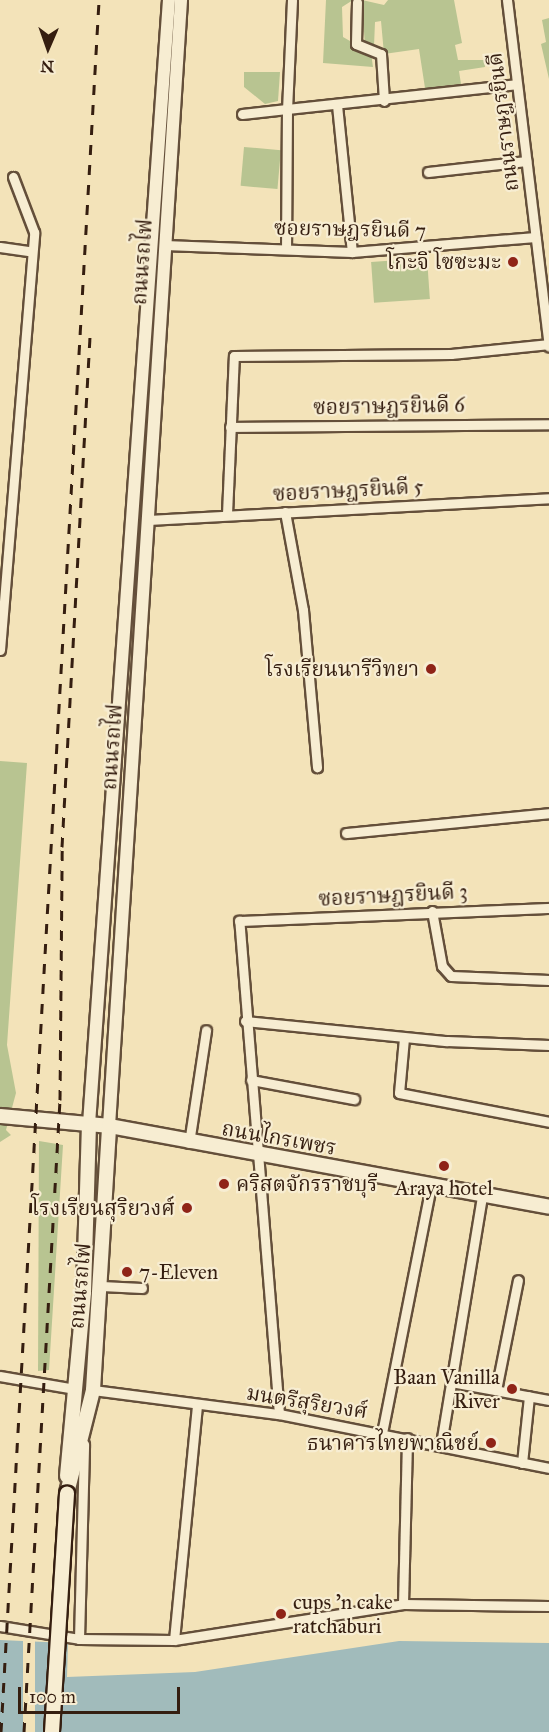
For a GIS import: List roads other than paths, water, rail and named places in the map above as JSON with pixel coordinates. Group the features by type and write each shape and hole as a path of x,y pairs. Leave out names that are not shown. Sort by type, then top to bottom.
{"main road":[{"name":"ถนนไกรเพชร","path":"0,1116 109,1126 189,1143 549,1207"},
{"name":"ถนนรถไฟ","path":"52,1732 75,1389 89,1124"},
{"name":"ถนนรถไฟ","path":"67,1493 84,1441 93,1390 109,1126"}],"street":[{"name":"ถนนรถไฟ","path":"89,1124 137,399 169,0"},
{"name":"ถนนรถไฟ","path":"109,1126 181,0"},
{"path":"286,247 287,110 292,0"},
{"name":"ถนนราษฎรยินดี","path":"507,0 549,345"},
{"path":"357,2 356,44 381,54 384,101"},
{"path":"242,114 384,101 516,84"},
{"path":"337,105 352,252"},
{"path":"428,172 526,161"},
{"path":"0,648 33,221 13,177"},
{"name":"ซอยราษฎรยินดี 7","path":"164,245 286,247 352,252 535,237"},
{"path":"0,247 30,251"},
{"path":"227,514 234,356 451,354 549,345"},
{"path":"137,399 155,400"},
{"name":"ซอยราษฎรยินดี 6","path":"230,427 549,424"},
{"name":"ซอยราษฎรยินดี 5","path":"148,520 549,498"},
{"path":"285,512 303,610 316,767"},
{"path":"346,833 549,813"},
{"name":"ซอยราษฎรยินดี 3","path":"245,1021 239,921 549,908"},
{"path":"432,912 442,966 451,976 549,980"},
{"path":"279,1414 245,1021 404,1038 549,1045"},
{"path":"189,1143 206,1030"},
{"path":"404,1038 399,1093 549,1122"},
{"path":"251,1080 354,1099"},
{"path":"382,1433 431,1186"},
{"path":"441,1444 482,1195"},
{"path":"496,1390 518,1280"},
{"path":"101,1286 142,1288"},
{"path":"0,1376 75,1389"},
{"path":"451,1382 549,1400"},
{"name":"มนตรีสุริยวงศ์","path":"93,1390 279,1414 441,1444 549,1468"},
{"path":"522,1463 529,1396"},
{"path":"174,1640 197,1404"},
{"path":"403,1604 407,1438"},
{"path":"79,1639 84,1441"},
{"path":"0,1626 79,1639 174,1640 403,1604 549,1606"}],"water":[{"path":"0,1640 68,1643 67,1677 195,1672 399,1641 549,1643 549,1732 0,1732"}],"railway":[{"path":"1,1732 99,0"},
{"path":"24,1732 60,1100 62,847 90,336"}],"place":[{"name":"โกะจิ โซซะมะ","path":"513,262"},
{"name":"โรงเรียนนารีวิทยา","path":"431,669"},
{"name":"Araya hotel","path":"444,1166"},
{"name":"คริสตจักรราชบุรี","path":"224,1184"},
{"name":"โรงเรียนสุริยวงศ์","path":"187,1208"},
{"name":"7-Eleven","path":"127,1272"},
{"name":"Baan Vanilla River","path":"512,1389"},
{"name":"ธนาคารไทยพาณิชย์","path":"491,1443"},
{"name":"cups 'n cake ratchaburi","path":"281,1614"}]}
